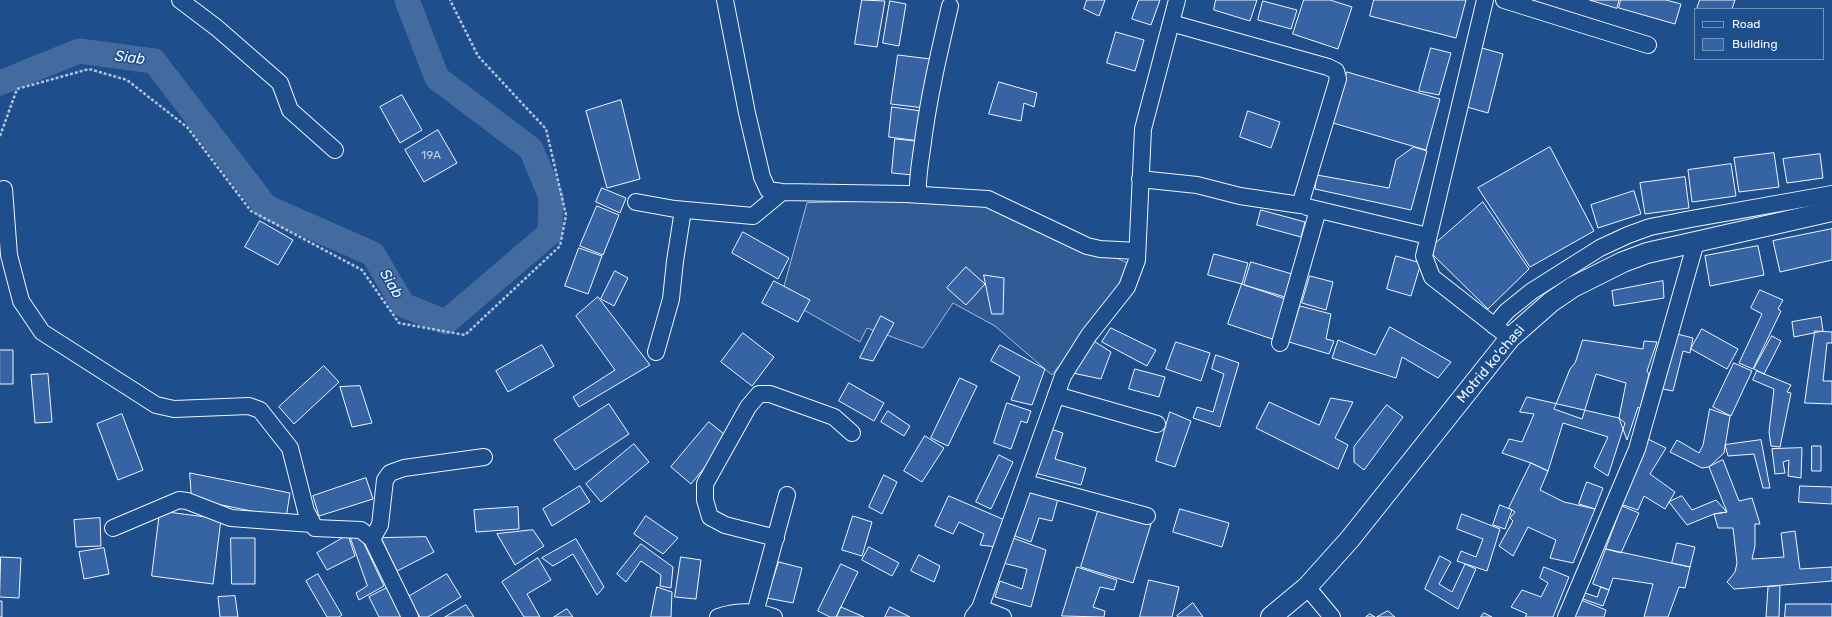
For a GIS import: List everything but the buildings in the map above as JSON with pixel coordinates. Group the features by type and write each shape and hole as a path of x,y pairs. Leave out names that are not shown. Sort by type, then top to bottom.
{"main road":[{"name":"Motrid ko'chasi","path":"1271,617 1307,587 1350,539 1510,338 1551,302 1573,287 1622,262 1647,253 1832,210"}],"street":[{"path":"725,0 747,113 762,177 768,190 782,192 918,194 988,199 1087,246 1100,249 1137,251"},
{"path":"1003,617 977,613 1026,483 1063,376 1089,335 1126,287 1137,260 1142,129 1178,0"},
{"path":"1485,0 1424,256 1432,276 1510,338"},
{"path":"1504,0 1648,45"},
{"path":"185,2 280,83 290,110 335,150"},
{"path":"918,194 917,182 925,124 934,74 950,6"},
{"path":"1171,22 1328,67 1336,71 1338,79 1300,205"},
{"path":"1140,179 1197,185 1240,196 1300,205 1428,236"},
{"path":"4,189 9,255 19,295 21,301 42,332 156,405 174,409 249,406 260,410 290,448 306,511 312,524 315,528 361,530 372,539 410,617"},
{"path":"636,202 683,210 753,216 782,192"},
{"path":"1494,326 1507,311 1532,291 1600,248 1628,235 1650,227 1832,194"},
{"path":"656,352 671,299 683,210"},
{"path":"1280,343 1318,210"},
{"path":"1566,617 1637,449 1696,242"},
{"path":"776,538 725,525 710,517 705,500 705,484 748,407 759,394 770,394 834,417 852,432"},
{"path":"1056,395 1157,424"},
{"path":"372,539 380,525 385,480 390,473 404,468 484,457"},
{"path":"1026,483 1147,516"},
{"path":"755,613 787,495"},
{"path":"113,528 178,500 187,501 231,518 312,524"},
{"path":"1307,587 1332,617"},
{"path":"718,617 732,612 763,613 774,617"}],"path":[{"path":"0,136 17,89 89,69 127,80 187,127 251,211 362,270 399,323 465,335 560,246 566,215 546,129 478,56 450,0"}],"shaded area":[{"path":"933,200 992,205 1135,266 1052,375 995,326 953,303 923,348 867,328 860,342 781,297 807,203"}],"waterway":[{"name":"Siab","path":"0,83 79,51 154,61 266,207 373,254 403,305 446,322 550,233 551,197 531,149 437,78 407,0"}]}
